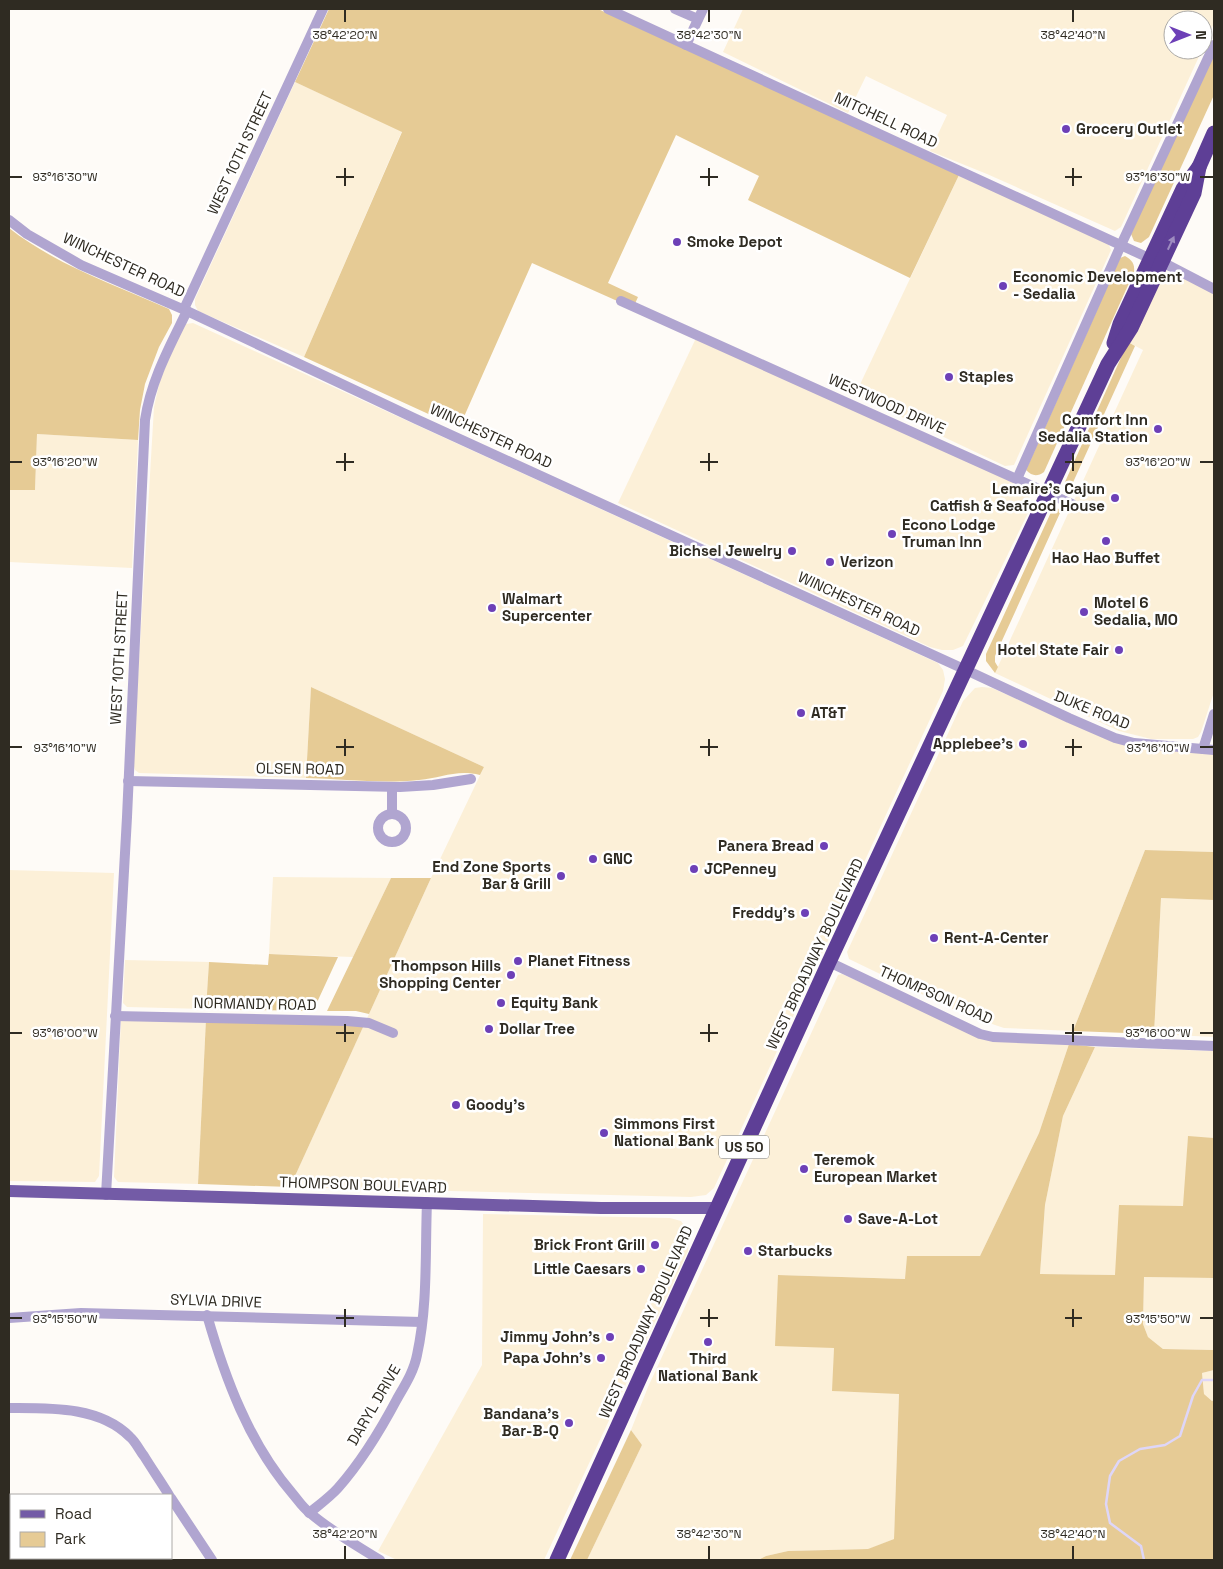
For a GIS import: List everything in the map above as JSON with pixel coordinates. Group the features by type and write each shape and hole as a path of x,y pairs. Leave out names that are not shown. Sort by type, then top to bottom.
{"highway":[{"name":"WEST BROADWAY BOULEVARD","path":"557,1560 829,962 1108,364 1120,324 1156,261 1182,190 1199,167 1214,133"}],"main road":[{"name":"THOMPSON BOULEVARD","path":"9,1192 601,1208 716,1208"}],"street":[{"name":"WEST 10TH STREET","path":"106,1195 145,420 148,402 157,372 323,9"},
{"name":"MITCHELL ROAD","path":"608,9 1121,244 1214,289"},
{"path":"675,9 698,19"},
{"path":"686,45 703,9"},
{"path":"1017,479 1121,244 1214,45"},
{"name":"WINCHESTER ROAD","path":"9,220 27,234 81,265 186,310 416,419 966,670"},
{"name":"WESTWOOD DRIVE","path":"621,301 1072,504"},
{"name":"DUKE ROAD","path":"966,670 1069,718 1124,741 1144,745 1214,750"},
{"path":"1203,749 1214,714"},
{"name":"OLSEN ROAD","path":"128,781 392,787 433,786 471,778"},
{"path":"392,787 392,814"},
{"name":"THOMPSON ROAD","path":"829,962 986,1036 1214,1046"},
{"name":"NORMANDY ROAD","path":"115,1016 347,1021 369,1023 393,1033"},
{"name":"DARYL DRIVE","path":"309,1513 337,1490 358,1464 384,1424 411,1374 417,1357 422,1322 426,1202"},
{"name":"SYLVIA DRIVE","path":"9,1318 82,1312 422,1322"},
{"path":"207,1315 219,1357 234,1396 266,1456 284,1483 309,1513 380,1560"},
{"path":"9,1408 56,1408 103,1419 118,1427 131,1438 168,1494"},
{"path":"175,1511 212,1560"}],"shaded area":[{"path":"743,9 1214,9 1213,25 1213,10 1163,10 1163,60 1197,60 1121,227 1115,231 987,174 930,151 947,115 866,76 848,113 723,52"},
{"path":"295,82 402,131 304,357 198,311 195,305 195,299"},
{"path":"959,175 1108,243 1111,250 1014,465 1005,466 855,395"},
{"path":"1164,271 1170,272 1214,293 1214,692 1201,732 1198,737 1193,739 1151,739 1119,731 995,673 1143,350 1128,342"},
{"path":"193,323 938,663 943,670 945,679 943,691 714,1188 706,1195 691,1197 290,1187 431,878 484,767 311,687 306,778 139,773 135,770 133,763 154,407 160,380 181,330 186,324"},
{"path":"697,336 1024,487 1029,493 1028,513 963,646 953,650 930,647 618,503"},
{"path":"37,434 138,440 132,568 9,562 9,490 35,490"},
{"path":"975,688 992,688 1109,740 1214,751 1214,852 1145,850 1073,1031 1004,1028 995,1025 961,1013 849,959 847,952 963,701"},
{"path":"9,870 114,873 99,1176 95,1182 9,1181"},
{"path":"273,877 391,878 353,957 269,954"},
{"path":"1161,898 1214,900 1214,1037 1154,1034"},
{"path":"125,960 209,962 206,1009 127,1007 123,1003"},
{"path":"842,974 967,1029 1069,1044 1039,1133 980,1256 907,1256 906,1279 778,1275 834,1348 833,1391 899,1393 894,1539 869,1549 788,1551 757,1560 587,1560 642,1445 631,1430 648,1387 838,975"},
{"path":"206,1019 198,1184 118,1182 114,1177 121,1020"},
{"path":"1095,1047 1214,1051 1214,1138 1188,1137 1184,1206 1116,1275 1040,1274 1045,1205 1063,1116"},
{"path":"483,1214 670,1218 681,1221 686,1228 689,1238 688,1251 544,1560 397,1560 378,1551 482,1365"},
{"path":"1144,1277 1214,1278 1214,1350 1163,1349 1148,1337 1143,1324"},
{"path":"1214,1370 1214,1400 1212,1401 1204,1394 1202,1373"}],"green space":[{"path":"329,9 598,9 959,175 910,278 748,200 759,176 676,135 608,283 638,297 633,308 532,263 459,428 304,357 402,132 295,82"},
{"path":"1214,49 1214,95 1149,237 1141,243 1134,241 1131,234 1209,60 1213,60"},
{"path":"9,228 66,264 169,309 172,315 172,323 159,347 145,384 140,410 138,440 37,434 35,490 9,490"},
{"path":"1125,256 1132,262 1134,272 1044,472 1039,475 1032,475 1026,470 1120,258"},
{"path":"1128,342 1135,346 1070,489 1066,491 1063,487 1065,482"},
{"path":"1059,509 1060,513 995,656 995,662 998,667 995,673 986,661 986,654 1052,510"},
{"path":"311,687 484,767 480,775 456,773 405,781 306,778"},
{"path":"1145,850 1214,852 1214,900 1161,898 1154,1034 1073,1031"},
{"path":"391,878 431,878 369,1014 356,1011 327,1011"},
{"path":"269,954 338,957 313,1011 206,1009 209,962 268,965"},
{"path":"206,1019 364,1025 290,1187 198,1184"},
{"path":"1069,1044 1095,1047 1063,1116 1045,1205 1040,1274 1115,1275 1119,1205 1183,1206 1188,1136 1214,1138 1214,1278 1144,1277 1143,1324 1148,1337 1163,1349 1214,1350 1214,1370 1202,1373 1204,1394 1212,1401 1214,1400 1214,1560 758,1560 766,1556 788,1551 868,1549 894,1539 899,1394 832,1391 834,1348 775,1346 778,1275 905,1279 907,1256 980,1256 1039,1133"},
{"path":"631,1430 642,1445 587,1560 570,1560"}],"waterway":[{"path":"1144,1560 1141,1546 1110,1523 1106,1504 1110,1476 1119,1461 1140,1449 1165,1445 1180,1436 1193,1396 1202,1380 1214,1380"}],"place":[{"name":"Grocery Outlet","path":"1066,129"},
{"name":"Smoke Depot","path":"677,242"},
{"name":"Economic Development - Sedalia","path":"1003,286"},
{"name":"Staples","path":"949,377"},
{"name":"Comfort Inn Sedalia Station","path":"1158,429"},
{"name":"Lemaire's Cajun Catfish & Seafood House","path":"1115,498"},
{"name":"Econo Lodge Truman Inn","path":"892,534"},
{"name":"Hao Hao Buffet","path":"1106,541"},
{"name":"Bichsel Jewelry","path":"792,551"},
{"name":"Verizon","path":"830,562"},
{"name":"Walmart Supercenter","path":"492,608"},
{"name":"Motel 6 Sedalia, MO","path":"1084,612"},
{"name":"Hotel State Fair","path":"1119,650"},
{"name":"AT&T","path":"801,713"},
{"name":"Applebee's","path":"1023,744"},
{"name":"Panera Bread","path":"824,846"},
{"name":"GNC","path":"593,859"},
{"name":"JCPenney","path":"694,869"},
{"name":"End Zone Sports Bar & Grill","path":"561,876"},
{"name":"Freddy's","path":"805,913"},
{"name":"Rent-A-Center","path":"934,938"},
{"name":"Planet Fitness","path":"518,961"},
{"name":"Thompson Hills Shopping Center","path":"511,975"},
{"name":"Equity Bank","path":"501,1003"},
{"name":"Dollar Tree","path":"489,1029"},
{"name":"Goody's","path":"456,1105"},
{"name":"Simmons First National Bank","path":"604,1133"},
{"name":"Teremok European Market","path":"804,1169"},
{"name":"Save-A-Lot","path":"848,1219"},
{"name":"Brick Front Grill","path":"655,1245"},
{"name":"Starbucks","path":"748,1251"},
{"name":"Little Caesars","path":"641,1269"},
{"name":"Jimmy John's","path":"610,1337"},
{"name":"Third National Bank","path":"708,1342"},
{"name":"Papa John's","path":"601,1358"},
{"name":"Bandana's Bar-B-Q","path":"569,1423"}]}
